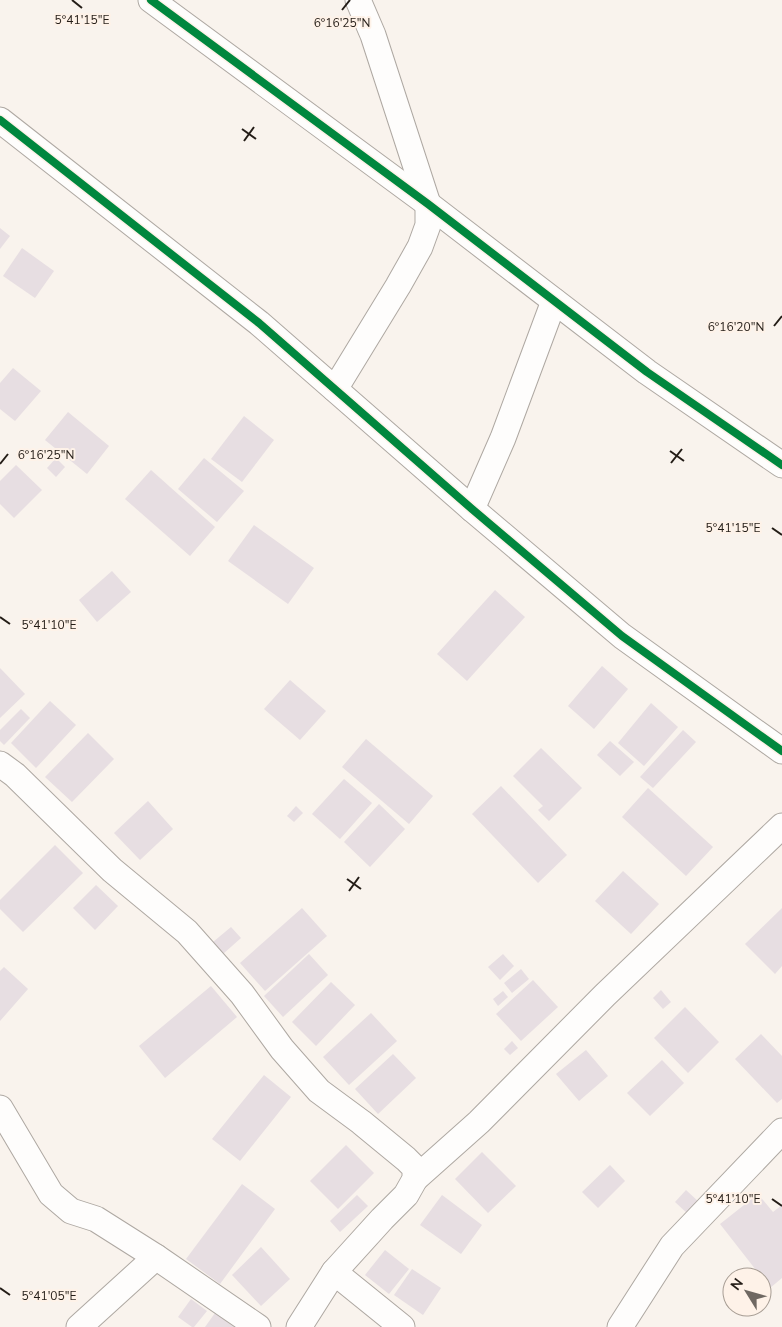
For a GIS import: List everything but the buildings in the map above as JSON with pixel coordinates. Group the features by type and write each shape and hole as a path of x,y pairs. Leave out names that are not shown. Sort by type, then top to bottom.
{"street":[{"path":"151,0 428,204 647,372 782,464"},
{"path":"335,389 398,286 420,247 428,225 428,204 373,35 358,0"},
{"path":"0,120 259,323 472,509 622,636 782,751"},
{"path":"472,509 503,438 554,301"},
{"path":"0,764 15,775 112,870 186,932 242,994 282,1049 319,1091 406,1159 415,1168 415,1179"},
{"path":"299,1327 334,1272 406,1195 415,1179 478,1122 605,995 782,826"},
{"path":"0,1108 51,1194 71,1211 96,1219 156,1257 258,1327"},
{"path":"620,1327 672,1246 782,1131"},
{"path":"79,1327 156,1257"},
{"path":"334,1272 402,1327"}],"cycle path":[{"path":"151,0 428,204 647,372 782,465"},
{"path":"0,120 259,323 472,509 622,636 782,751"}]}
